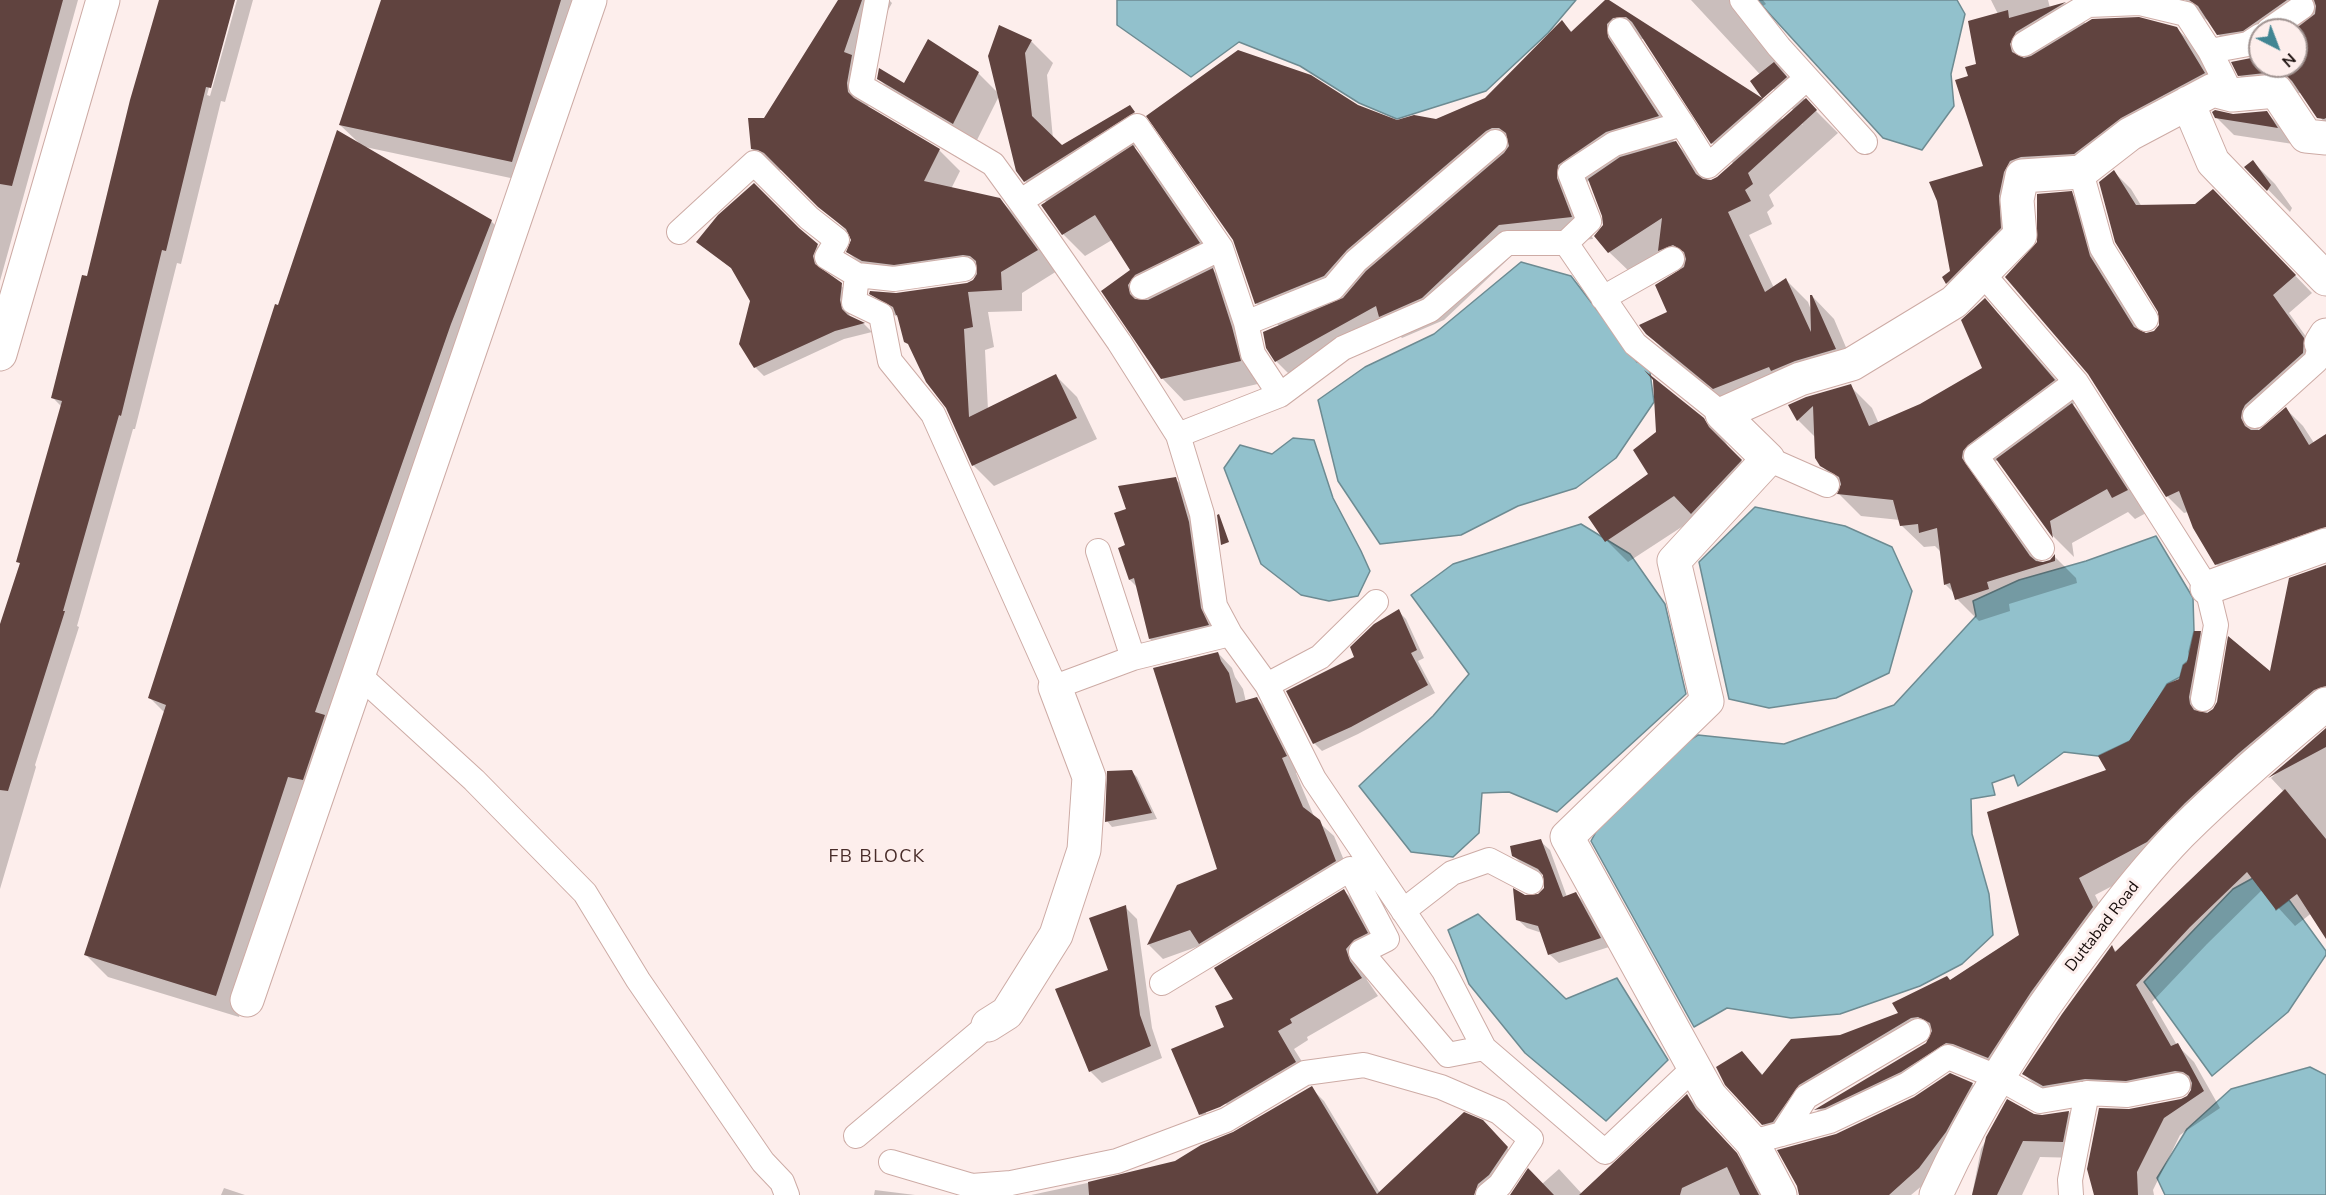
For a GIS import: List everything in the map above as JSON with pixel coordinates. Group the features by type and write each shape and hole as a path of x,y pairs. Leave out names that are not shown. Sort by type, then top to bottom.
{"street":[{"path":"0,354 103,0"},
{"path":"247,1000 590,0"},
{"path":"1779,1195 1767,1138 1710,1096 1567,837 1707,700 1674,561 1768,459 1722,414 1800,379 1852,364 1954,302 2020,235 2017,200 2022,176 2081,172 2130,134 2213,90 2232,95 2276,91 2306,136 2326,138"},
{"path":"2188,103 2213,162 2326,279"},
{"path":"2207,588 2326,545"},
{"path":"988,1025 1007,1013 1056,935 1084,850 1089,777 1055,687"},
{"name":"Duttabad Road","path":"1936,1195 1953,1157 1997,1077 2056,988 2132,888 2188,826 2255,763 2326,704"}],"lane":[{"path":"877,0 861,86 993,164 1119,342 1178,435 1202,514 1215,606 1230,634 1267,685 1314,779 1444,970 1484,1048 1605,1152 1695,1067"},
{"path":"1742,0 1807,78 1865,142"},
{"path":"2024,44 2088,5 2138,2 2186,14 2210,51 2232,95"},
{"path":"2286,18 2302,7"},
{"path":"1620,30 1707,166 1807,78"},
{"path":"2210,51 2248,44"},
{"path":"1178,435 1281,395 1343,348 1430,310 1507,243 1566,243 1589,221 1570,173 1614,144 1682,124"},
{"path":"1021,201 1137,126 1221,248 1246,323 1253,354 1281,395"},
{"path":"1246,323 1333,288 1356,261 1495,142"},
{"path":"680,232 754,163 809,218 837,240 827,257 857,275 894,279 964,270"},
{"path":"2081,172 2102,248 2146,319"},
{"path":"1566,243 1635,344 1722,414"},
{"path":"1142,288 1221,248"},
{"path":"1603,298 1672,259"},
{"path":"1982,273 2076,382 2207,588 2216,625 2203,699"},
{"path":"857,275 854,302 881,315 890,361 933,414 1055,687 1133,658 1230,634"},
{"path":"2255,416 2316,361 2324,343"},
{"path":"2042,548 1976,456 2076,382"},
{"path":"1768,459 1827,485"},
{"path":"1098,551 1133,658"},
{"path":"1267,685 1320,657 1376,603"},
{"path":"358,675 474,780 585,892 638,980 763,1162 782,1182 787,1195"},
{"path":"1403,911 1452,873 1489,860 1531,882"},
{"path":"1162,983 1350,870 1387,939 1361,952 1448,1055 1484,1048"},
{"path":"856,1136 988,1025"},
{"path":"1767,1138 1806,1096 1918,1031"},
{"path":"1767,1138 1830,1121 1908,1084 1948,1057 1997,1077 2040,1101 2086,1093 2127,1095 2178,1085"},
{"path":"891,1162 972,1186 1011,1189 1117,1161 1226,1120 1305,1074 1364,1065 1441,1087 1499,1112 1531,1139 1500,1185 1488,1195"},
{"path":"2071,1195 2070,1180 2086,1093"}],"water":[{"path":"1117,0 1576,0 1548,33 1486,91 1397,119 1359,103 1300,66 1239,42 1191,77 1117,25"},
{"path":"1757,0 1957,0 1965,14 1951,74 1954,106 1922,150 1883,138"},
{"path":"1521,262 1571,276 1637,362 1649,365 1654,402 1616,458 1576,488 1518,506 1461,535 1380,544 1338,481 1318,400 1365,367 1434,334"},
{"path":"1293,438 1314,440 1333,498 1370,571 1358,596 1329,601 1301,595 1261,564 1224,468 1240,445 1272,454"},
{"path":"1755,507 1845,526 1892,547 1912,591 1889,673 1836,698 1769,708 1729,699 1699,562"},
{"path":"1581,524 1630,554 1665,604 1686,694 1557,812 1509,792 1482,793 1479,833 1453,857 1411,852 1359,786 1433,716 1469,674 1411,595 1453,564"},
{"path":"2156,536 2193,598 2194,631 2189,652 2190,659 2183,665 2180,677 2167,684 2134,739 2098,756 2064,752 2018,786 2014,775 1992,783 1995,795 1971,799 1972,834 1989,894 1993,935 1962,964 1920,986 1840,1014 1791,1018 1727,1008 1694,1027 1591,841 1615,797 1666,755 1698,735 1784,744 1894,705 1976,616 1973,601 2019,580 2086,561"},
{"path":"2264,872 2276,910 2289,900 2326,951 2326,955 2288,1012 2212,1076 2144,982 2233,889"},
{"path":"1478,914 1566,999 1617,978 1668,1060 1606,1121 1525,1053 1469,984 1448,930"},
{"path":"2310,1067 2326,1075 2326,1195 2165,1195 2157,1178 2187,1129 2231,1089"}],"building":[{"path":"0,0 63,0 12,186 0,184"},
{"path":"159,0 235,0 211,88 206,87 166,251 162,250 121,416 119,415 63,611 65,611 8,791 0,790 0,624 20,563 16,562 62,401 51,398 82,275 87,276 130,100"},
{"path":"381,0 561,0 512,162 339,125"},
{"path":"838,0 862,0 844,52 852,55 847,83 848,92 854,98 940,149 924,181 1000,198 1038,250 1001,272 1002,290 968,292 973,327 964,329 969,417 1056,374 1077,418 972,466 946,408 926,382 908,344 904,342 893,307 869,294 870,291 896,293 967,283 977,274 976,261 970,256 963,255 894,265 862,261 846,252 851,240 846,229 818,207 764,153 751,149 748,118 764,118"},
{"path":"1605,0 1609,0 1762,98 1750,81 1774,62 1787,77 1711,144 1632,22 1626,17 1613,18 1607,24 1608,37 1659,116 1606,132 1558,165 1557,178 1572,217 1499,225 1422,298 1379,317 1376,306 1275,362 1266,348 1263,332 1343,298 1366,271 1504,153 1509,146 1506,133 1499,128 1486,131 1347,250 1324,276 1255,304 1233,240 1146,116 1238,50 1311,75 1358,105 1397,120 1414,115 1436,119 1485,98 1562,20 1571,32"},
{"path":"2189,0 2287,0 2261,18 2248,18 2248,27 2243,31 2217,35 2198,6"},
{"path":"2314,0 2326,0 2326,118 2324,119 2317,118 2289,78 2308,78 2308,19 2315,14"},
{"path":"2066,2 2016,32 2010,44 2012,52 2024,58 2031,56 2092,19 2139,17 2177,27 2205,73 2121,118 2074,154 2021,157 2010,161 2004,172 1999,196 2001,228 1946,284 1942,277 1950,271 1937,201 1929,182 1983,166 1955,80 1968,76 1965,67 1976,64 1968,21 2008,10 2009,18"},
{"path":"999,25 1032,40 1025,53 1032,116 1062,145 1130,105 1135,112 1024,182 1016,171 988,56"},
{"path":"928,39 979,72 953,124 877,79 879,68 904,83"},
{"path":"2248,59 2248,75 2238,76 2231,62"},
{"path":"1806,98 1817,110 1748,173 1753,184 1745,190 1751,201 1728,212 1765,292 1786,278 1811,332 1810,295 1812,295 1836,349 1771,371 1769,367 1713,389 1646,334 1639,325 1667,312 1655,285 1684,267 1686,259 1684,252 1673,245 1658,251 1662,218 1608,253 1594,236 1603,225 1602,216 1588,179 1620,157 1676,141 1696,174 1703,179 1711,180"},
{"path":"2215,110 2233,114 2267,111 2278,128 2215,118 2212,112"},
{"path":"337,130 492,220 451,324 315,712 325,715 303,780 288,777 216,996 84,955 166,705 148,698 275,304 278,305"},
{"path":"1133,145 1200,243 1135,275 1128,285 1130,294 1135,299 1148,300 1213,268 1241,361 1161,379 1101,291 1130,270 1095,215 1062,235 1041,205"},
{"path":"2253,160 2271,185 2267,191 2244,167"},
{"path":"2114,170 2136,205 2195,204 2213,189 2296,275 2273,295 2304,338 2303,353 2245,405 2241,418 2245,426 2251,430 2259,430 2286,407 2309,445 2326,434 2326,527 2215,565 2193,528 2179,491 2166,497 2088,374 2005,277 2037,242 2037,194 2072,191 2090,256 2134,327 2146,333 2154,331 2159,325 2158,312 2115,242 2099,182"},
{"path":"754,183 818,244 813,256 815,264 842,283 840,300 842,309 848,315 865,323 835,331 754,368 739,344 750,301 731,268 696,242 718,215"},
{"path":"1985,298 2055,380 1968,445 1963,451 1962,458 2030,556 2036,561 2043,562 2050,560 2055,554 2055,561 1987,582 1989,589 1955,600 1950,583 1944,585 1937,528 1919,533 1918,524 1900,526 1893,500 1837,494 1841,484 1839,477 1820,466 1815,458 1813,406 1797,421 1788,405 1806,397 1851,384 1869,426 1920,404 1982,368 1961,320"},
{"path":"1644,370 1704,418 1709,427 1742,460 1691,514 1674,496 1605,542 1588,517 1648,474 1633,450 1656,432 1653,380"},
{"path":"2072,403 2128,490 2112,498 2107,489 2050,521 2053,538 1996,459"},
{"path":"1176,477 1189,522 1201,608 1209,625 1149,639 1134,578 1129,580 1118,548 1125,545 1114,513 1126,509 1118,486"},
{"path":"1219,514 1229,542 1221,545 1217,515"},
{"path":"2326,565 2326,686 2314,690 2239,753 2147,842 2079,878 2093,907 2031,992 1988,1058 1946,1043 1901,1072 1825,1108 1814,1110 1926,1043 1932,1031 1930,1023 1918,1017 1911,1018 1799,1085 1773,1122 1762,1125 1725,1085 1716,1067 1742,1051 1762,1075 1791,1039 1840,1035 1898,1013 1892,1003 1947,976 1950,980 2019,935 1987,812 2106,770 2098,756 2129,741 2167,684 2179,679 2183,665 2187,662 2194,631 2201,631 2189,697 2194,710 2207,713 2217,702 2228,636 2270,671 2289,578"},
{"path":"1399,609 1417,650 1411,653 1428,685 1351,727 1313,744 1286,691 1354,657 1350,647 1374,624"},
{"path":"1218,652 1229,673 1236,703 1257,697 1287,756 1282,758 1303,807 1320,820 1336,861 1199,944 1190,930 1147,945 1177,885 1217,869 1153,668"},
{"path":"2326,728 2326,747 2268,778 2301,750"},
{"path":"1132,770 1152,813 1105,822 1107,771"},
{"path":"2285,789 2326,839 2326,939 2297,894 2276,910 2247,872 2190,927 2136,985 2171,1046 2178,1043 2204,1091 2164,1118 2137,1172 2138,1195 2094,1195 2087,1169 2099,1108 2129,1109 2181,1099 2191,1090 2192,1083 2189,1076 2175,1071 2126,1081 2085,1079 2043,1086 2022,1074 2112,945 2115,952"},
{"path":"1541,839 1563,897 1576,892 1601,938 1548,955 1538,926 1516,920 1513,888 1525,895 1538,894 1544,888 1543,875 1538,869 1512,856 1510,846"},
{"path":"1344,889 1368,933 1354,940 1346,949 1350,961 1362,978 1290,1019 1292,1023 1278,1031 1296,1062 1220,1107 1199,1115 1171,1049 1224,1027 1215,1006 1233,999 1214,968"},
{"path":"1126,905 1140,1015 1151,1046 1089,1072 1055,989 1108,970 1089,918"},
{"path":"1950,1073 1973,1083 1946,1132 1919,1168 1889,1195 1799,1195 1797,1186 1777,1150 1836,1134 1914,1097"},
{"path":"1312,1086 1377,1194 1464,1112 1483,1120 1508,1147 1489,1175 1478,1184 1474,1195 1089,1195 1088,1182 1175,1161 1201,1145 1233,1132"},
{"path":"1687,1094 1696,1109 1737,1153 1759,1195 1740,1195 1727,1167 1682,1188 1680,1195 1579,1195"},
{"path":"2007,1099 2034,1114 2069,1111 2063,1142 2023,1141 1997,1195 1972,1195 1986,1137"},
{"path":"1528,1168 1554,1195 1510,1195"}],"district":[{"name":"FB BLOCK","path":"877,858"}]}
